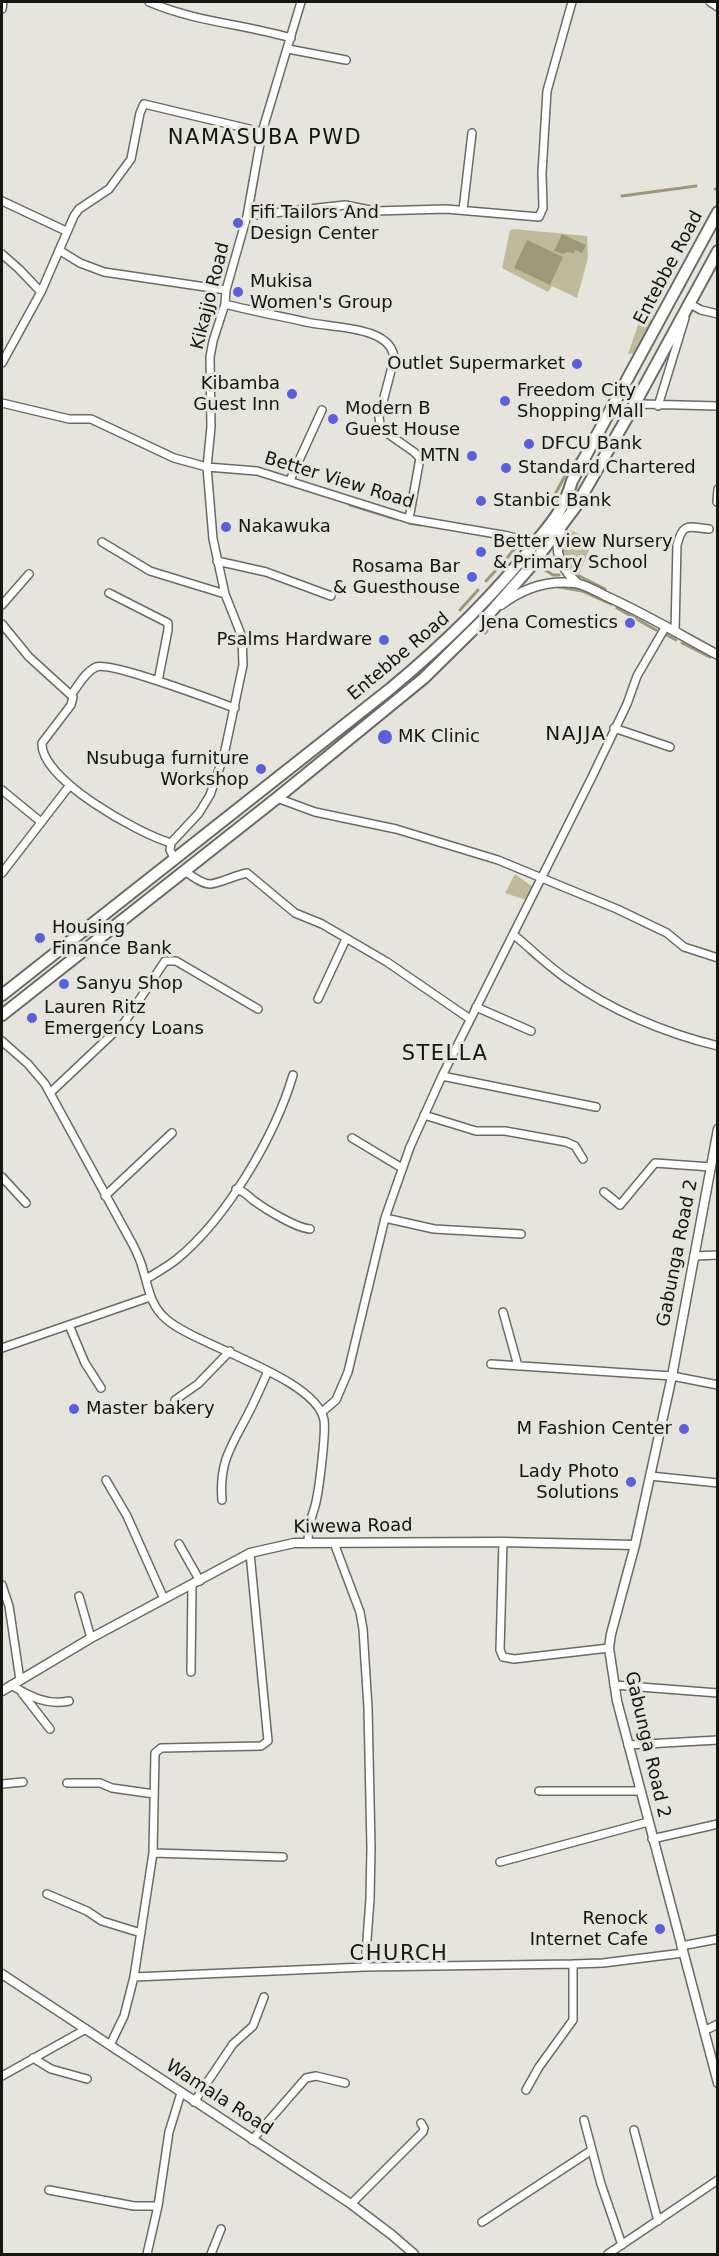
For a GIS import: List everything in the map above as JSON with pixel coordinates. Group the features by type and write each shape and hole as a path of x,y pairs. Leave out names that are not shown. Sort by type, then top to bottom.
{"main road":[{"name":"Entebbe Road","path":"2,995 175,860 434,652 508,578 566,502 572,481 717,212"},
{"name":"Entebbe Road","path":"2,1012 277,798 424,678 489,614 532,565 585,490 696,291 712,273 717,251"}],"street":[{"path":"2,9 3,2"},
{"path":"149,2 194,18 246,26 291,38"},
{"name":"Kikajjo Road","path":"171,843 199,813 210,795 224,755 243,665 243,643 225,594 217,561 207,467 211,427 210,357 247,216 262,132 301,2"},
{"path":"247,216 345,205 375,211 463,210 535,218 541,214 545,104 550,76 572,2"},
{"path":"710,2 717,7"},
{"path":"288,49 346,60"},
{"path":"2,363 41,292 66,231 79,209 109,189 131,159 140,113 144,104 262,132"},
{"path":"463,210 472,133"},
{"path":"2,201 66,231"},
{"path":"59,249 80,263 104,272 226,290"},
{"path":"2,254 41,292"},
{"path":"658,406 696,291"},
{"path":"225,304 288,316 309,323 346,327 378,336 389,344 394,359 380,421 384,431 420,458 409,519"},
{"path":"690,304 701,310 717,314"},
{"name":"Better View Road","path":"2,403 69,419 91,419 174,458 207,467 257,471 409,519 508,536 519,539 532,547"},
{"path":"632,409 641,404 717,406"},
{"path":"290,480 322,410"},
{"path":"717,489 717,502"},
{"path":"564,521 558,536 558,557 561,566 577,583 644,614 717,655"},
{"path":"675,632 677,545 682,530 687,527 709,529"},
{"path":"102,542 150,571 225,594"},
{"path":"217,561 266,572 331,596"},
{"path":"2,605 29,573"},
{"path":"489,614 517,593 534,586 552,582 577,583"},
{"path":"109,594 168,623 158,681"},
{"path":"2,624 28,657 71,695 73,700 42,743 44,757 88,800 141,832 171,843 170,849 175,860"},
{"path":"322,1412 336,1400 348,1372 385,1218 402,1168 424,1115 470,1019 543,878 627,704 637,676 666,626"},
{"path":"71,695 90,671 99,666 158,681 235,708"},
{"path":"614,728 669,747"},
{"path":"2,873 70,784"},
{"path":"2,790 41,822"},
{"path":"277,798 315,812 396,829 498,860 639,918 667,933 684,947 717,958"},
{"path":"184,871 202,882 211,884 234,875 247,873 296,913 322,924 387,962 470,1019"},
{"path":"514,935 568,980 602,999 664,1030 717,1046"},
{"path":"318,999 346,939"},
{"path":"50,1093 124,1023 165,961 176,961 258,1009"},
{"path":"477,1007 531,1031"},
{"path":"2,1041 28,1064 50,1093 133,1245 150,1297 160,1314 175,1326 268,1371 307,1396 322,1412 325,1427 315,1505 308,1527 308,1541"},
{"path":"146,1279 173,1262 189,1248 236,1189 261,1150 285,1101 293,1075"},
{"path":"442,1077 596,1107"},
{"path":"424,1115 476,1131 505,1131 566,1142 575,1146 583,1159"},
{"name":"Gabunga Road 2","path":"717,1129 711,1167 713,1183 694,1256 672,1376 635,1545 609,1648 614,1685 628,1744 717,2082"},
{"path":"105,1196 172,1133"},
{"path":"352,1138 402,1168"},
{"path":"604,1192 620,1205 655,1163 711,1167"},
{"path":"2,1177 26,1203"},
{"path":"236,1189 243,1191 254,1201 289,1221 310,1229"},
{"path":"385,1218 434,1229 521,1234"},
{"path":"694,1256 717,1256"},
{"path":"2,1348 150,1297"},
{"path":"503,1312 518,1366"},
{"path":"69,1325 85,1363 101,1388"},
{"path":"176,1400 198,1384 230,1351"},
{"path":"491,1364 672,1376 717,1385"},
{"path":"222,1500 220,1484 227,1450 268,1371"},
{"path":"650,1476 717,1483"},
{"path":"106,1480 127,1516 164,1599"},
{"name":"Kiwewa Road","path":"2,1691 91,1638 250,1553 308,1541 635,1545"},
{"path":"503,1542 500,1650 503,1657 514,1659 609,1648"},
{"path":"334,1543 360,1612 363,1629 368,1708 371,1848 365,1967"},
{"path":"179,1544 196,1583 191,1672"},
{"path":"110,2045 124,2016 134,1977 153,1853 154,1756 157,1750 261,1746 268,1741 250,1553"},
{"path":"2,1585 9,1606 20,1680"},
{"path":"79,1596 91,1638"},
{"path":"11,1685 51,1704 69,1701"},
{"path":"614,1685 717,1693"},
{"path":"20,1691 50,1729"},
{"path":"628,1744 717,1740"},
{"path":"2,1785 23,1782"},
{"path":"67,1783 100,1783 112,1788 154,1794"},
{"path":"539,1791 640,1791"},
{"path":"500,1862 648,1822"},
{"path":"652,1839 717,1824"},
{"path":"153,1853 283,1857"},
{"path":"47,1894 87,1911 99,1920 141,1933"},
{"path":"134,1977 365,1967 603,1963 682,1950 717,1939"},
{"path":"526,2090 539,2067 573,2020 573,1964"},
{"name":"Wamala Road","path":"2,1974 351,2204 414,2254"},
{"path":"194,2102 233,2044 253,2026 264,1997"},
{"path":"704,2031 717,2024"},
{"path":"2,2076 86,2029"},
{"path":"33,2058 51,2069 87,2079"},
{"path":"252,2139 306,2078 316,2076 345,2083"},
{"path":"147,2254 158,2206 169,2132 181,2093"},
{"path":"584,2120 621,2246"},
{"path":"351,2204 423,2132 424,2128 421,2123"},
{"path":"634,2130 658,2221"},
{"path":"483,2222 592,2150"},
{"path":"608,2254 717,2180"},
{"path":"49,2190 134,2206 158,2206"},
{"path":"212,2254 221,2229"}],"shaded area":[{"path":"510,230 587,236 588,258 577,298 552,286 548,292 502,268"},
{"path":"562,234 586,245 582,253 575,250 574,253 563,254 554,251"},
{"path":"527,240 563,257 550,285 514,268"},
{"path":"641,316 648,316 652,321 636,353 628,354"},
{"path":"565,528 593,540 577,580 564,556"},
{"path":"515,874 533,887 526,900 505,893"}],"waterway":[{"path":"622,196 696,186"},
{"path":"550,504 567,472 581,454"},
{"path":"350,505 396,519"},
{"path":"409,523 420,525"},
{"path":"506,540 515,549"},
{"path":"504,562 515,548"},
{"path":"536,564 553,575 559,575"},
{"path":"486,581 498,568"},
{"path":"579,576 605,589 603,591"},
{"path":"559,587 582,591 611,604"},
{"path":"460,610 478,590"},
{"path":"617,608 656,630"},
{"path":"485,633 496,621"},
{"path":"663,633 676,640"},
{"path":"682,643 710,657"}],"place":[{"name":"Fifi Tailors And Design Center","path":"238,223"},
{"name":"Mukisa Women's Group","path":"238,292"},
{"name":"Outlet Supermarket","path":"577,364"},
{"name":"Kibamba Guest Inn","path":"292,394"},
{"name":"Freedom City Shopping Mall","path":"505,401"},
{"name":"Modern B Guest House","path":"333,419"},
{"name":"DFCU Bank","path":"529,444"},
{"name":"MTN","path":"472,456"},
{"name":"Standard Chartered","path":"506,468"},
{"name":"Stanbic Bank","path":"481,501"},
{"name":"Nakawuka","path":"226,527"},
{"name":"Better view Nursery & Primary School","path":"481,552"},
{"name":"Rosama Bar & Guesthouse","path":"472,577"},
{"name":"Jena Comestics","path":"630,623"},
{"name":"Psalms Hardware","path":"384,640"},
{"name":"MK Clinic","path":"385,737"},
{"name":"Nsubuga furniture Workshop","path":"261,769"},
{"name":"Housing Finance Bank","path":"40,938"},
{"name":"Sanyu Shop","path":"64,984"},
{"name":"Lauren Ritz Emergency Loans","path":"32,1018"},
{"name":"Master bakery","path":"74,1409"},
{"name":"M Fashion Center","path":"684,1429"},
{"name":"Lady Photo Solutions","path":"631,1482"},
{"name":"Renock Internet Cafe","path":"660,1929"}],"district":[{"name":"NAMASUBA PWD","path":"265,139"},
{"name":"NAJJA","path":"576,735"},
{"name":"STELLA","path":"445,1055"},
{"name":"CHURCH","path":"399,1955"}]}
